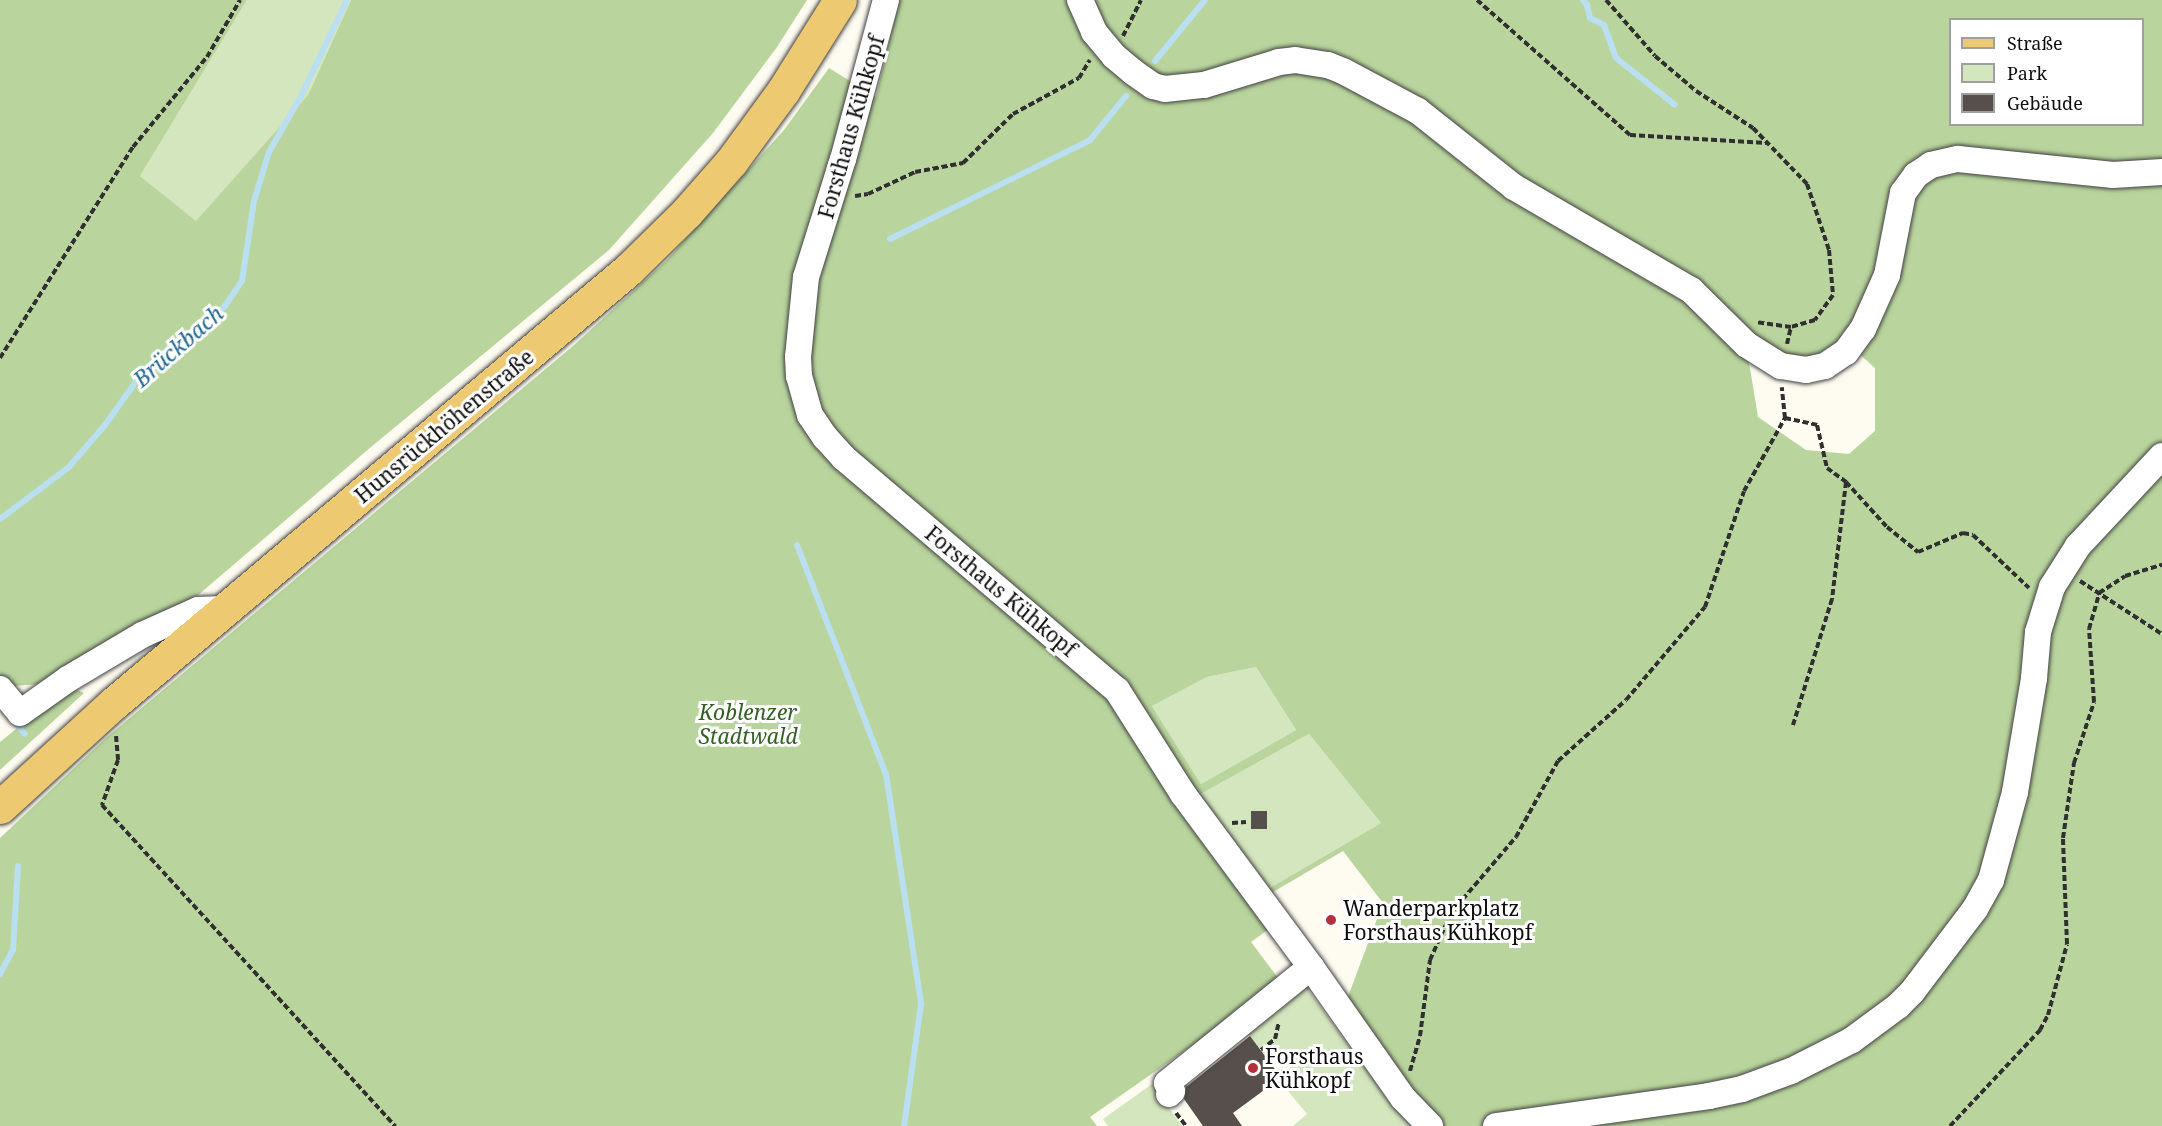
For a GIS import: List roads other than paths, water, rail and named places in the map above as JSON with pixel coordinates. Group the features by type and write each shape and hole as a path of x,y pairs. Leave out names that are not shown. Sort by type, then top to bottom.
{"main road":[{"name":"Hunsrückhöhenstraße","path":"0,807 114,703 576,316 662,237 731,162 783,91 840,0"}],"street":[{"name":"Forsthaus Kühkopf","path":"886,0 876,43 806,277 800,323 799,376 810,415 844,459 1118,690 1183,794 1311,967 1403,1098 1430,1126"},
{"path":"1080,0 1086,18 1108,49 1140,77 1165,89 1204,85 1279,62 1295,60 1328,65 1343,71 1418,111 1521,191 1691,290 1747,345 1781,366 1807,373 1825,366 1846,352 1863,329 1887,275 1903,193 1916,175 1931,165 1958,159 2113,175 2162,172"},
{"path":"1496,1126 1708,1096 1742,1089 1791,1071 1852,1040 1898,1006 1971,915 1991,880 2016,785 2034,678 2038,632 2048,598 2062,568 2079,546 2162,456"},
{"path":"0,689 20,713 68,679 142,636 198,610 224,609"},
{"path":"1169,1094 1172,1090 1167,1083 1311,967"}],"waterway":[{"name":"Brückbach","path":"0,519 68,468 105,425 145,369 178,340 203,326 225,306 242,281 254,201 269,152 301,96 347,0"},
{"path":"1155,61 1205,0"},
{"path":"1583,0 1587,5 1590,18 1604,25 1616,58 1675,105"},
{"path":"890,239 1090,140 1126,96"},
{"path":"797,545 886,774 921,1004 904,1126"},
{"path":"16,724 25,734"},
{"path":"0,974 13,950 18,866"}],"place":[{"name":"Wanderparkplatz Forsthaus Kühkopf","path":"1331,920"},
{"name":"Forsthaus Kühkopf","path":"1253,1068"}],"park label":[{"name":"Koblenzer Stadtwald","path":"748,724"}]}
